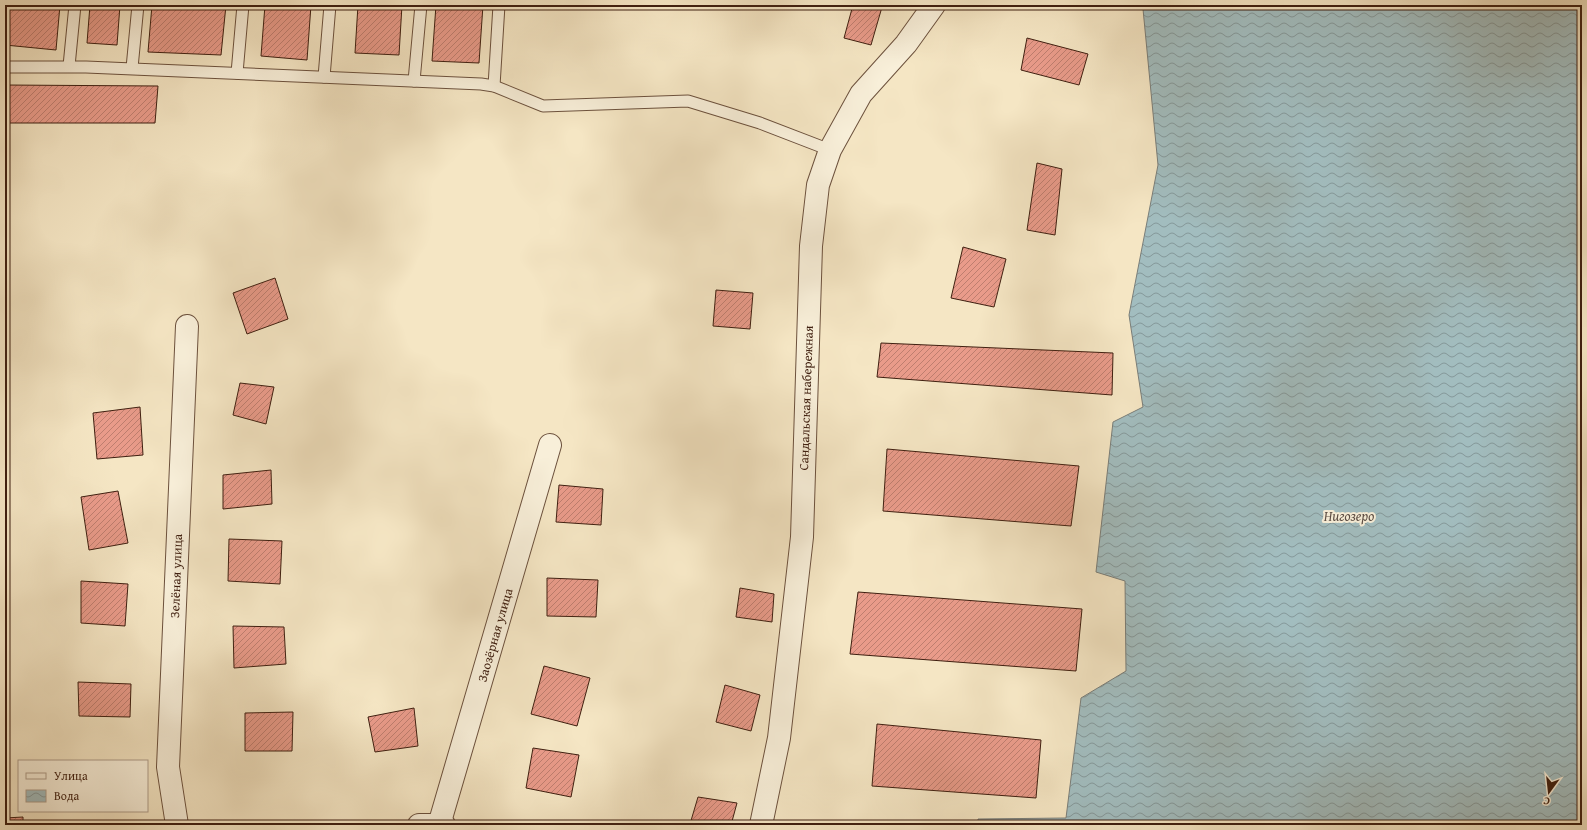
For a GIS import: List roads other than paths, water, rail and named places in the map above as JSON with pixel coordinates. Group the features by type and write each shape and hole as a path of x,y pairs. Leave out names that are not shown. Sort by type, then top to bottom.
{"street":[{"name":"Сандальская набережная","path":"761,825 779,738 802,537 811,246 818,185 830,150 861,94 906,44 934,5"},
{"name":"Зелёная улица","path":"177,825 168,767 187,326"},
{"name":"Заозёрная улица","path":"436,825 550,445"}],"lane":[{"path":"69,66 75,5"},
{"path":"132,68 138,5"},
{"path":"237,73 243,5"},
{"path":"324,77 330,5"},
{"path":"414,81 421,5"},
{"path":"494,86 499,5"},
{"path":"5,67 69,66 132,68 494,86 543,106 688,101 760,123 830,150"}],"water":[{"name":"Нигозеро","path":"1146,5 1582,5 1582,825 978,825 978,819 1066,818 1081,698 1126,671 1125,581 1096,572 1113,422 1143,407 1129,315 1158,165 1143,9"}]}
